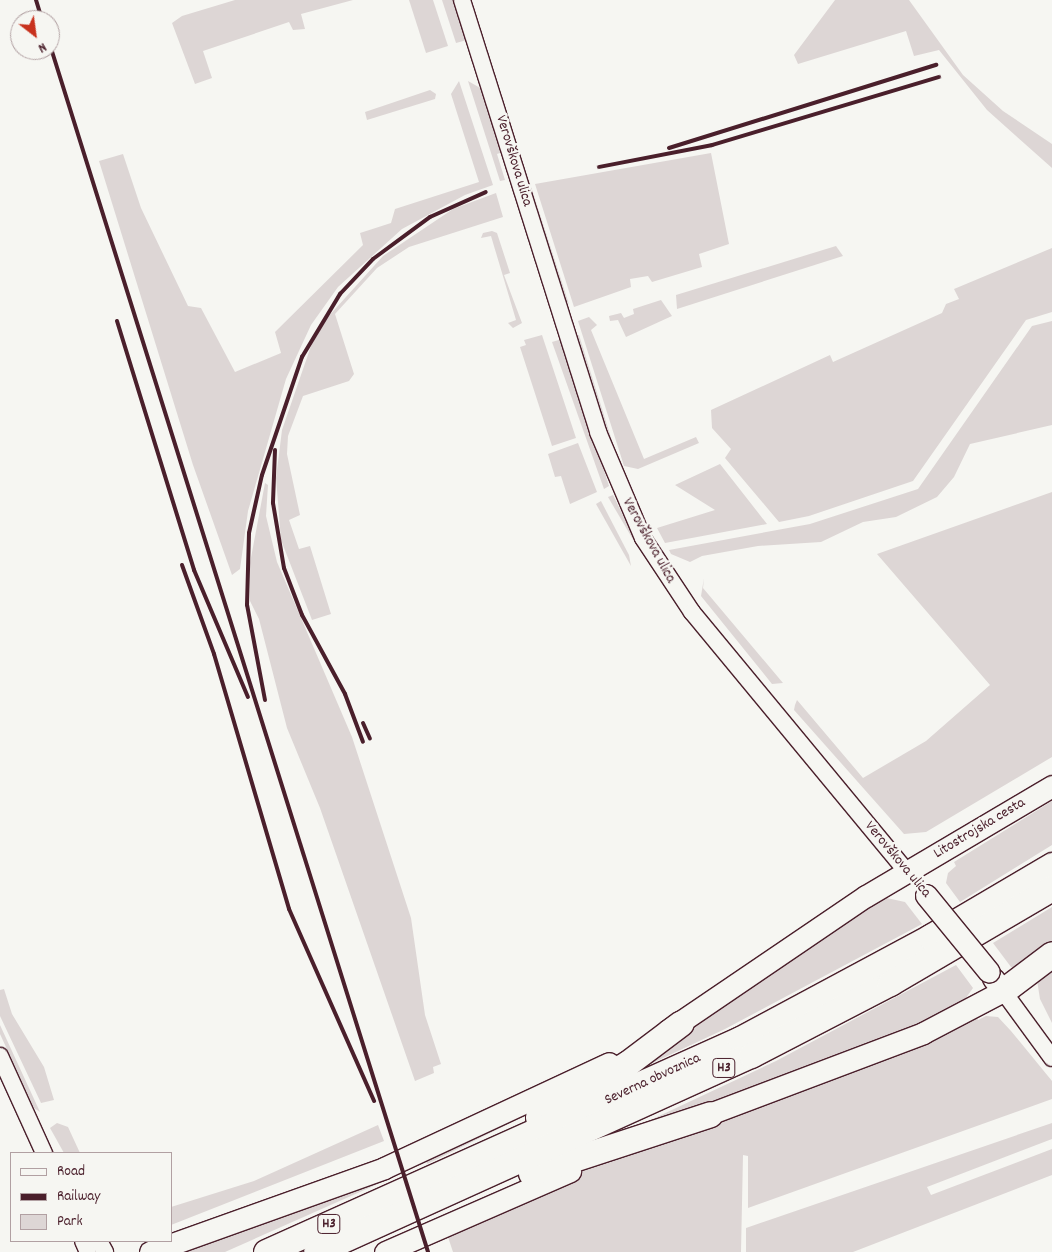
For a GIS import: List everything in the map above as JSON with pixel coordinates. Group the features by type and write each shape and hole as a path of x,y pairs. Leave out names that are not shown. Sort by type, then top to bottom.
{"highway":[{"name":"Severna obvoznica","path":"266,1252 740,1039 930,937 1052,865"},
{"name":"Severna obvoznica","path":"316,1252 751,1055 890,983 1052,888"},
{"path":"996,982 1052,954"},
{"path":"392,1196 432,1167 555,1107 628,1063 681,1023"},
{"path":"382,1223 436,1211 493,1185 710,1114"}],"main road":[{"name":"Litostrojska cesta","path":"150,1252 384,1168 603,1066 681,1023 866,896 1052,786"},
{"name":"Verovškova ulica","path":"907,872 996,982"},
{"path":"385,1252 710,1114 901,1043 996,982"}],"street":[{"name":"Verovškova ulica","path":"462,0 598,432 643,538 692,612 907,872"},
{"path":"996,982 1052,1058"},
{"path":"0,1056 44,1152"}],"green space":[{"path":"235,0 353,0 301,14 305,29 293,30 289,22 203,51 212,78 195,84 172,23 182,16"},
{"path":"409,0 433,0 448,46 426,53"},
{"path":"442,0 455,0 467,40 456,43"},
{"path":"835,0 909,0 963,75 1003,111 1052,144 1052,168 987,110 939,50 914,56 906,31 798,64 794,55"},
{"path":"459,81 493,185 465,195 402,229 338,287 311,325 286,379 248,511 240,569 232,575 193,465 99,161 123,154 141,208 188,306 201,308 235,372 281,353 275,332 363,245 360,233 391,223 395,209 479,182 451,94"},
{"path":"468,81 482,89 503,152 497,154 505,180 500,181"},
{"path":"430,90 436,94 435,99 367,120 365,112"},
{"path":"711,153 729,244 699,254 702,267 652,282 648,276 630,279 631,287 574,307 535,184"},
{"path":"526,171 569,304 565,300"},
{"path":"496,193 503,217 409,247 377,268 335,314 354,374 349,381 303,396 288,436 287,454 300,515 289,520 299,549 310,546 331,614 312,620 281,540 276,478 282,430 311,346 327,318 383,256 453,209"},
{"path":"492,231 497,233 510,273 504,275 522,323 513,328 508,323 516,320 491,236 481,238 483,233"},
{"path":"836,246 843,256 677,309 676,295"},
{"path":"1052,248 1052,312 1026,320 913,481 809,516 779,522 725,458 731,449 712,428 711,410 830,355 833,362 942,313 946,304 959,299 954,289"},
{"path":"661,300 672,316 626,337 618,320 610,321 609,316 621,313 624,318 634,314 633,309"},
{"path":"589,317 597,325 591,330 644,459 696,437 699,443 638,469 624,466 578,321"},
{"path":"1052,321 1052,425 970,444 954,477 937,497 896,517 863,522 821,542 758,546 702,556 690,562 671,554 669,550 810,524 918,489 1032,326"},
{"path":"542,335 576,438 552,446 520,347 526,345 524,340"},
{"path":"579,335 619,463 575,336"},
{"path":"562,339 609,486 604,489 552,342"},
{"path":"578,443 597,492 570,504 561,476 555,477 548,454"},
{"path":"720,464 767,524 665,543 657,528 715,510 675,485"},
{"path":"265,483 268,485 266,516 277,562 352,737 411,918 425,1015 441,1064 433,1067 434,1073 415,1081 320,808 287,728 259,619 250,601 250,563"},
{"path":"1052,492 1052,757 926,832 904,834 794,710 797,700 863,778 926,741 990,685 877,554"},
{"path":"613,495 637,544 638,548 608,497"},
{"path":"601,501 629,555 631,566 596,504"},
{"path":"704,578 703,588 783,683 772,684 701,596"},
{"path":"1052,801 1052,845 960,902 946,883 948,873 956,866 954,862"},
{"path":"882,897 905,902 922,924 725,1029 616,1080"},
{"path":"1052,907 1052,946 1020,969 1011,967 993,943"},
{"path":"1052,964 1052,1023 1040,999 1037,980"},
{"path":"956,965 973,988 963,1002 893,1038 610,1139 776,1061"},
{"path":"4,989 12,1014 44,1067 54,1100 41,1103 0,1016 0,990"},
{"path":"975,1016 978,1020 986,1016 998,1017 1011,1031 1052,1081 1052,1099 748,1208 748,1156 743,1155 741,1252 453,1252 446,1231 476,1216 607,1161"},
{"path":"0,1025 40,1112 34,1108 0,1034"},
{"path":"524,1113 525,1116 427,1164 425,1158"},
{"path":"57,1123 68,1127 80,1152 63,1152 50,1128"},
{"path":"1052,1123 1052,1139 927,1187 931,1195 1052,1149 1052,1175 853,1252 746,1252 746,1228"},
{"path":"378,1125 384,1141 172,1225 172,1207 254,1181"},
{"path":"395,1170 396,1176 225,1252 168,1252"}],"railway":[{"path":"36,0 39,10"},
{"path":"55,60 428,1252"},
{"path":"669,148 936,65"},
{"path":"599,167 712,145 939,77"},
{"path":"265,700 247,605 249,533 262,475 302,357 340,294 373,259 430,217 486,192"},
{"path":"117,321 194,570 248,697"},
{"path":"275,450 273,503 284,568 302,615 345,694 363,742"},
{"path":"182,565 214,654 289,909 374,1101"},
{"path":"363,723 370,739"}]}
